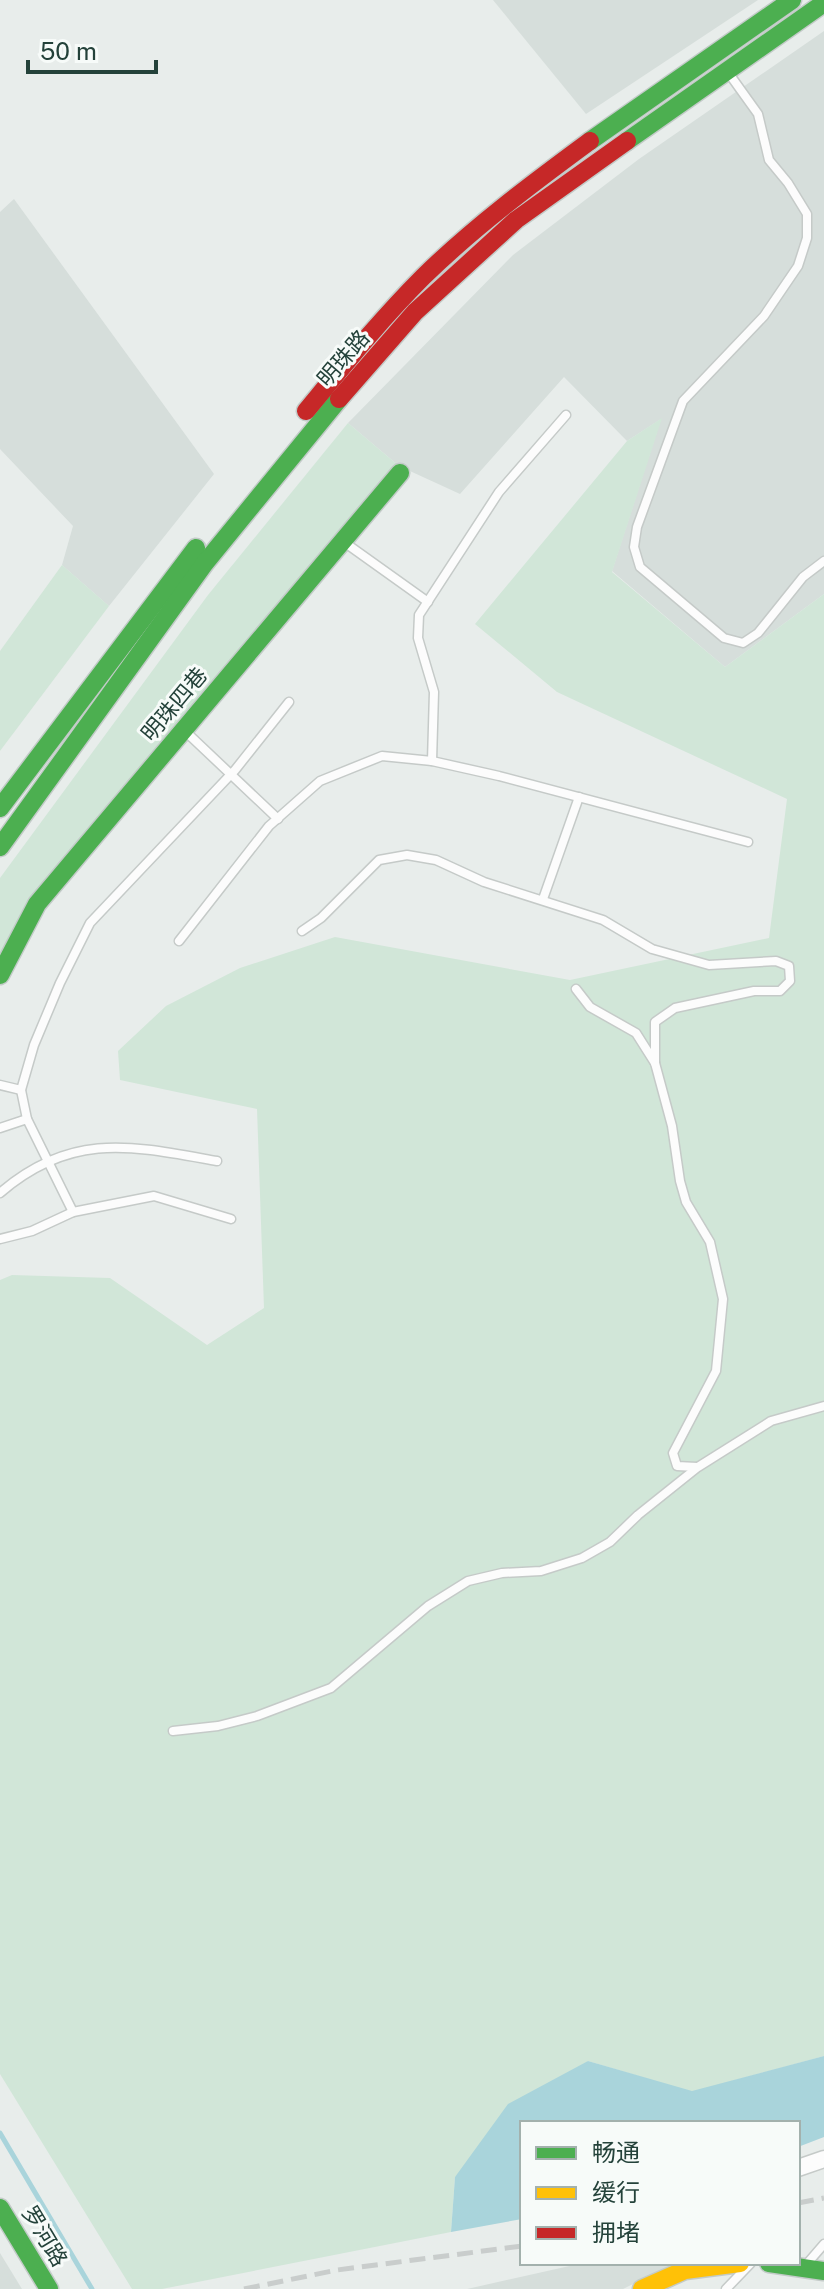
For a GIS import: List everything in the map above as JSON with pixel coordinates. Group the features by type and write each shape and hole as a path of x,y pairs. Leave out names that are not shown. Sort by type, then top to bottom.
{"main road":[{"name":"明珠路","path":"0,808 180,567 376,325 465,238 617,121 792,0"},
{"name":"明珠路","path":"0,847 205,563 331,408 415,312 516,220 824,3"},
{"name":"明珠四巷","path":"0,975 37,904 400,473"},
{"name":"罗河路","path":"0,2208 49,2289"},
{"path":"793,2265 824,2271"},
{"path":"642,2289 684,2266"}],"street":[{"path":"800,2167 824,2159"}],"lane":[{"path":"728,71 758,114 769,160 807,214 807,238 798,266 764,316 683,401 637,527 634,547 640,567 724,638 743,643 758,633 803,577 824,561"},
{"path":"432,761 434,692 418,638 419,615 499,492 566,415"},
{"path":"343,542 428,602"},
{"path":"73,1212 27,1119 21,1090 44,1020 90,923 230,774 289,702"},
{"path":"184,730 278,819"},
{"path":"179,941 278,819 320,781 382,756 432,761 499,776 748,842"},
{"path":"543,899 579,797"},
{"path":"302,931 321,918 379,860 407,855 436,860 484,882 603,920 652,949 709,965 776,961 789,966 790,981 780,991 754,991 675,1008 655,1022 655,1063 672,1126 680,1181 686,1202 710,1242 723,1299 716,1371 673,1453 677,1466 698,1467"},
{"path":"576,989 590,1007 636,1033 655,1063"},
{"path":"0,1085 21,1090"},
{"path":"0,1128 27,1119"},
{"path":"0,1193 48,1161 90,1147 138,1147 217,1161"},
{"path":"0,1239 32,1231 73,1212 154,1196 231,1219"},
{"path":"173,1731 218,1726 257,1716 331,1688 428,1606 468,1581 502,1573 541,1571 582,1558 610,1542 698,1467 771,1421 824,1406"},
{"path":"805,2266 824,2244"},
{"path":"726,2289 749,2265"}],"shaded area":[{"path":"493,0 758,0 586,114"},
{"path":"824,31 824,594 725,667 612,571 661,419 627,441 564,377 460,494 399,466 348,423 513,255 639,159"},
{"path":"14,199 214,474 109,606 62,565 73,526 0,449 0,212"},
{"path":"0,2253 22,2289 0,2289"},
{"path":"574,2265 671,2265 623,2289 467,2289"}],"green space":[{"path":"662,418 612,572 725,667 824,594 824,2056 692,2092 588,2061 455,2177 451,2232 162,2289 132,2289 0,2074 0,1280 12,1275 110,1278 207,1345 264,1308 257,1109 120,1080 118,1051 166,1006 240,968 335,937 570,980 769,938 787,799 557,692 475,624 627,441"},
{"path":"348,423 399,466 0,956 0,878 208,595"},
{"path":"62,565 109,606 0,751 0,651"}],"water":[{"path":"824,2056 824,2137 800,2146 800,2121 520,2121 520,2219 451,2232 455,2177 508,2104 588,2061 692,2091"}],"waterway":[{"path":"0,2133 92,2289"}],"railway":[{"path":"800,2203 824,2198"},
{"path":"244,2289 337,2270 520,2246"}],"traffic: fast":[{"path":"590,141 792,0"},
{"path":"627,141 824,3"},
{"path":"0,847 205,563 339,399"},
{"path":"0,975 37,904 400,473"},
{"path":"0,808 196,548"},
{"path":"0,2208 49,2289"},
{"path":"783,2265 824,2271"}],"traffic: slow":[{"path":"642,2289 685,2270 724,2265"}],"traffic: jam":[{"path":"306,411 423,277 483,223 590,141"},
{"path":"339,399 415,312 516,220 627,141"}]}
